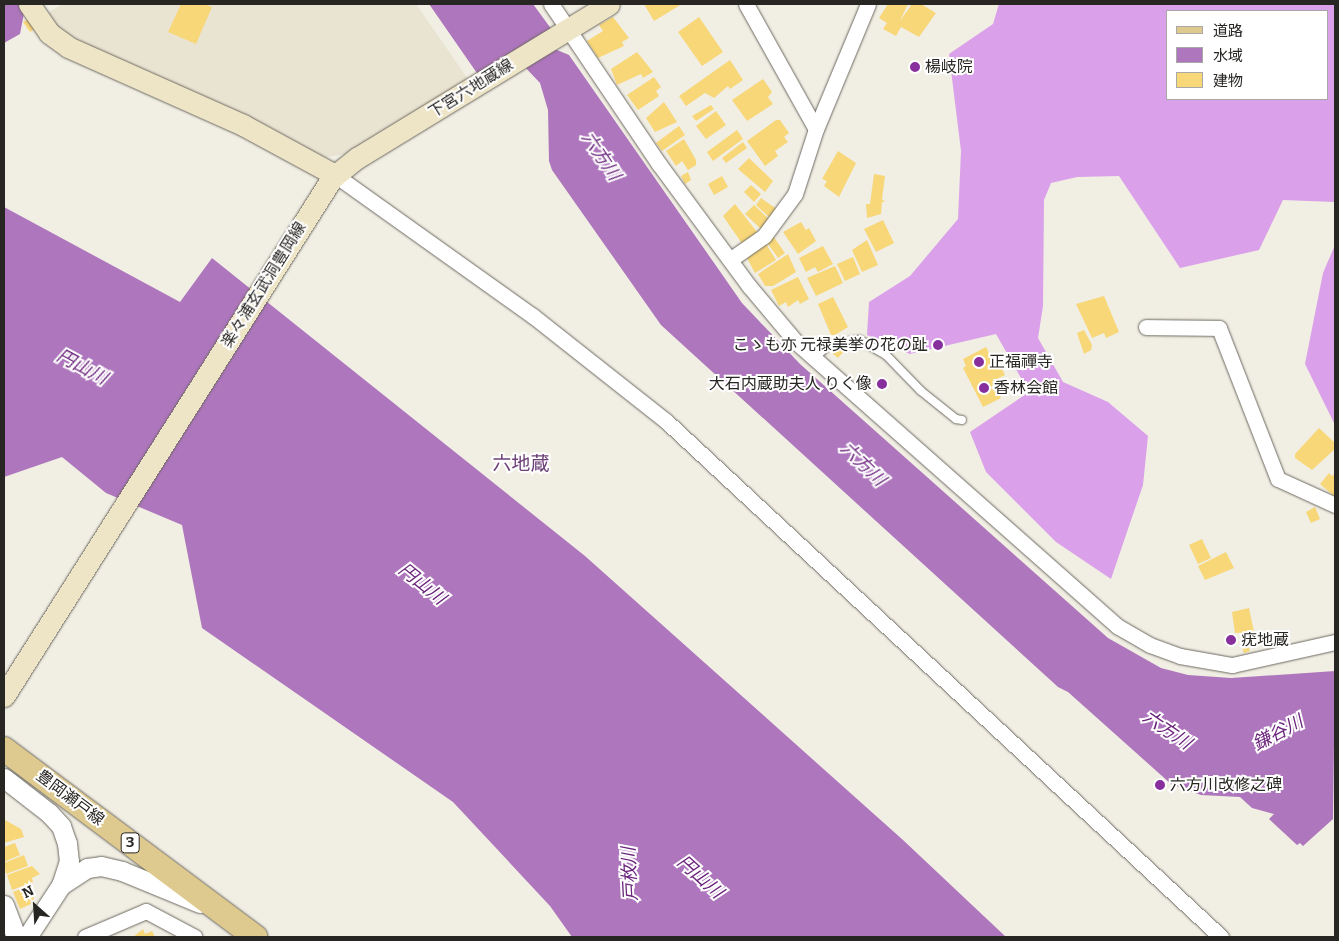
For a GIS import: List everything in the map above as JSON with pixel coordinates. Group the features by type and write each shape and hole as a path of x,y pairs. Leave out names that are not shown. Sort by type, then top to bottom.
{"main road":[{"path":"29,4 41,23 68,47 243,125 330,181"},
{"name":"下宮六地蔵線","path":"330,181 357,158 609,4"},
{"name":"楽々浦玄武洞豊岡線","path":"4,696 330,181"},
{"name":"豊岡瀬戸線","path":"4,749 256,937"}],"street":[{"path":"551,4 565,32 659,164 730,259 796,342 1118,626 1150,645 1205,662 1232,665 1335,642"},
{"path":"746,4 816,129"},
{"path":"730,259 764,236 795,194 816,129 868,4"},
{"path":"330,181 532,316 666,421 1221,937"},
{"path":"1146,327 1219,328 1278,479 1335,505"},
{"path":"4,778 49,813 61,826 67,843 69,861 62,885"},
{"path":"4,905 24,936 62,885 80,870 108,867 220,911"},
{"path":"85,937 146,911 195,937"}],"lane":[{"path":"814,358 830,344 860,340 886,355 921,391 956,419 962,420"}],"shaded area":[{"path":"63,4 416,4 470,82 355,152 328,157 315,155 77,45 54,26 46,14"},
{"path":"999,4 1335,4 1335,202 1283,200 1259,250 1180,268 1119,176 1077,177 1051,183 1044,200 1043,306 1038,338 1063,382 1108,402 1148,436 1143,485 1111,579 1056,542 986,472 970,432 1029,392 996,334 910,354 867,335 869,302 910,276 958,219 961,151 949,54 993,24"},
{"path":"1335,245 1335,425 1305,364 1323,273"}],"water":[{"path":"4,4 42,4 24,13 20,34 4,43"},
{"path":"429,4 533,4 552,30 550,47 569,55 742,303 800,364 1108,638 1161,668 1188,675 1231,678 1335,671 1333,819 1303,846 1300,843 1297,845 1269,819 1274,814 1252,808 1240,797 1201,795 1171,784 1068,692 1058,687 661,325 552,170 549,161 548,110 540,83 523,65 479,76"},
{"path":"4,207 180,302 212,258 585,556 903,840 1006,937 572,937 550,906 453,802 202,628 182,525 106,493 62,457 4,477"}],"building":[{"path":"181,4 204,4 212,7 196,44 168,32"},
{"path":"644,4 682,4 654,21"},
{"path":"888,4 908,4 900,21 912,4 921,4 936,13 919,37 901,27 896,36 883,29 887,23 879,18"},
{"path":"613,17 629,38 622,42 624,46 598,58 587,41 603,31 599,25"},
{"path":"699,17 723,52 702,66 678,32"},
{"path":"29,19 36,28 30,32 23,22"},
{"path":"637,52 653,72 643,78 641,74 617,85 611,69"},
{"path":"730,60 743,80 730,89 728,86 714,98 705,93 686,106 679,96"},
{"path":"654,77 661,87 656,91 659,96 638,110 627,95"},
{"path":"763,79 772,92 768,97 773,104 747,121 732,100"},
{"path":"664,102 677,122 655,132 646,118"},
{"path":"711,105 714,109 696,121 692,116"},
{"path":"716,111 726,125 706,139 696,126"},
{"path":"776,120 780,120 789,133 784,137 788,142 775,151 778,156 765,166 747,141"},
{"path":"679,126 685,135 662,151 656,143"},
{"path":"737,130 743,139 713,161 707,152"},
{"path":"684,139 696,160 696,165 688,170 682,161 676,166 666,151"},
{"path":"743,142 747,148 726,163 722,158"},
{"path":"838,151 856,163 839,197 824,186 827,181 822,179"},
{"path":"749,158 773,181 765,192 738,169"},
{"path":"688,172 691,180 685,184 681,176"},
{"path":"874,174 885,176 882,199 885,202 882,202 881,214 867,218 866,204 870,204"},
{"path":"722,176 728,187 714,195 708,184"},
{"path":"751,185 761,194 754,202 744,192"},
{"path":"761,198 778,210 771,219 756,205"},
{"path":"735,204 757,232 743,245 723,216"},
{"path":"754,205 771,221 762,230 745,214"},
{"path":"883,220 894,243 876,252 864,229"},
{"path":"801,222 806,230 809,228 816,241 798,254 783,232"},
{"path":"773,236 785,253 778,258 766,241"},
{"path":"867,240 878,265 862,272 852,250"},
{"path":"766,244 776,260 755,273 747,258"},
{"path":"823,246 833,264 818,272 815,267 806,272 799,258"},
{"path":"788,254 796,272 773,286 765,286 758,274"},
{"path":"853,257 860,274 845,281 837,264"},
{"path":"835,266 843,283 816,296 807,278"},
{"path":"798,277 809,299 800,304 798,300 788,307 786,302 779,306 771,290"},
{"path":"1104,296 1119,332 1106,338 1104,333 1092,338 1076,304"},
{"path":"833,297 848,327 835,335 831,335 818,304"},
{"path":"1084,330 1092,345 1091,350 1084,354 1077,333"},
{"path":"839,346 844,351 838,358 832,353"},
{"name":"香林会館","path":"986,347 995,365 999,363 1005,375 993,381 1001,398 983,407 963,368 966,366 963,359"},
{"path":"1319,428 1335,443 1335,449 1312,470 1295,458 1295,454"},
{"path":"1329,473 1332,476 1335,473 1335,497 1320,484"},
{"path":"1315,507 1320,519 1311,523 1306,512"},
{"path":"1202,539 1211,558 1198,564 1189,545"},
{"path":"1226,552 1234,568 1205,580 1198,566"},
{"path":"1249,608 1254,632 1235,633 1232,612"},
{"path":"1231,636 1236,643 1233,645 1228,639"},
{"path":"1246,641 1250,651 1244,653 1240,644"},
{"path":"5,820 21,829 24,837 4,843"},
{"path":"15,843 20,855 4,862 4,847"},
{"path":"24,855 28,866 6,874 4,863"},
{"path":"32,866 40,874 32,878 33,882 12,890 7,875"},
{"path":"30,885 34,899 30,901 31,904 20,909 13,892"},
{"path":"143,929 145,934 152,931 155,937 133,937"}],"place":[{"name":"楊岐院","path":"915,67"},
{"name":"こゝも亦 元禄美挙の花の趾","path":"938,345"},
{"name":"正福禪寺","path":"979,362"},
{"name":"大石内蔵助夫人 りく像","path":"882,384"},
{"name":"香林会館","path":"984,388"},
{"name":"疣地蔵","path":"1231,640"},
{"name":"六方川改修之碑","path":"1160,785"}],"district":[{"name":"六地蔵","path":"521,464"}],"water label":[{"name":"六方川","path":"601,156"},
{"name":"円山川","path":"82,367"},
{"name":"六方川","path":"863,464"},
{"name":"円山川","path":"422,584"},
{"name":"六方川","path":"1167,730"},
{"name":"鎌谷川","path":"1278,733"},
{"name":"戸枚川","path":"630,874"},
{"name":"円山川","path":"700,877"}]}
